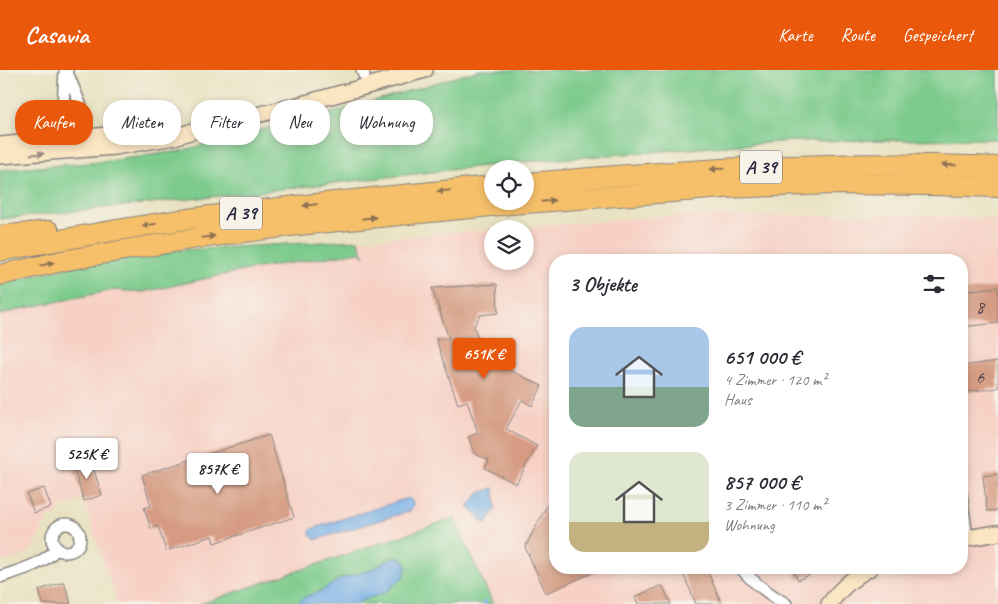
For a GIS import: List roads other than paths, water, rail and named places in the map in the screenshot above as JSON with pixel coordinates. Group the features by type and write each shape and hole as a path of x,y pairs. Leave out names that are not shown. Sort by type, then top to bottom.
{"highway":[{"name":"A 39","path":"534,182 724,168 820,165 998,166"},
{"name":"A 39","path":"0,275 76,258 198,238 298,225 511,204 725,188 830,184 998,187"},
{"name":"A 39","path":"0,251 106,232 224,215 484,187"},
{"path":"0,236 60,230 106,232"}],"street":[{"path":"66,70 78,100"},
{"path":"64,100 66,70"},
{"path":"260,114 426,70"},
{"path":"93,136 191,128"},
{"path":"0,156 70,145 115,147 174,137 191,132"},
{"path":"0,145 15,145"},
{"path":"968,537 998,533"},
{"path":"0,576 36,564 53,554 57,548"},
{"path":"746,574 772,596 786,604"},
{"path":"829,604 839,591 861,574"}],"water":[{"path":"494,488 496,509 485,525 468,506 479,493"},
{"path":"408,498 412,500 413,504 413,508 410,511 315,540 310,535 310,531 314,528"},
{"path":"394,557 406,562 404,576 384,593 357,604 296,604 305,597 321,591 340,579 371,570"}]}
